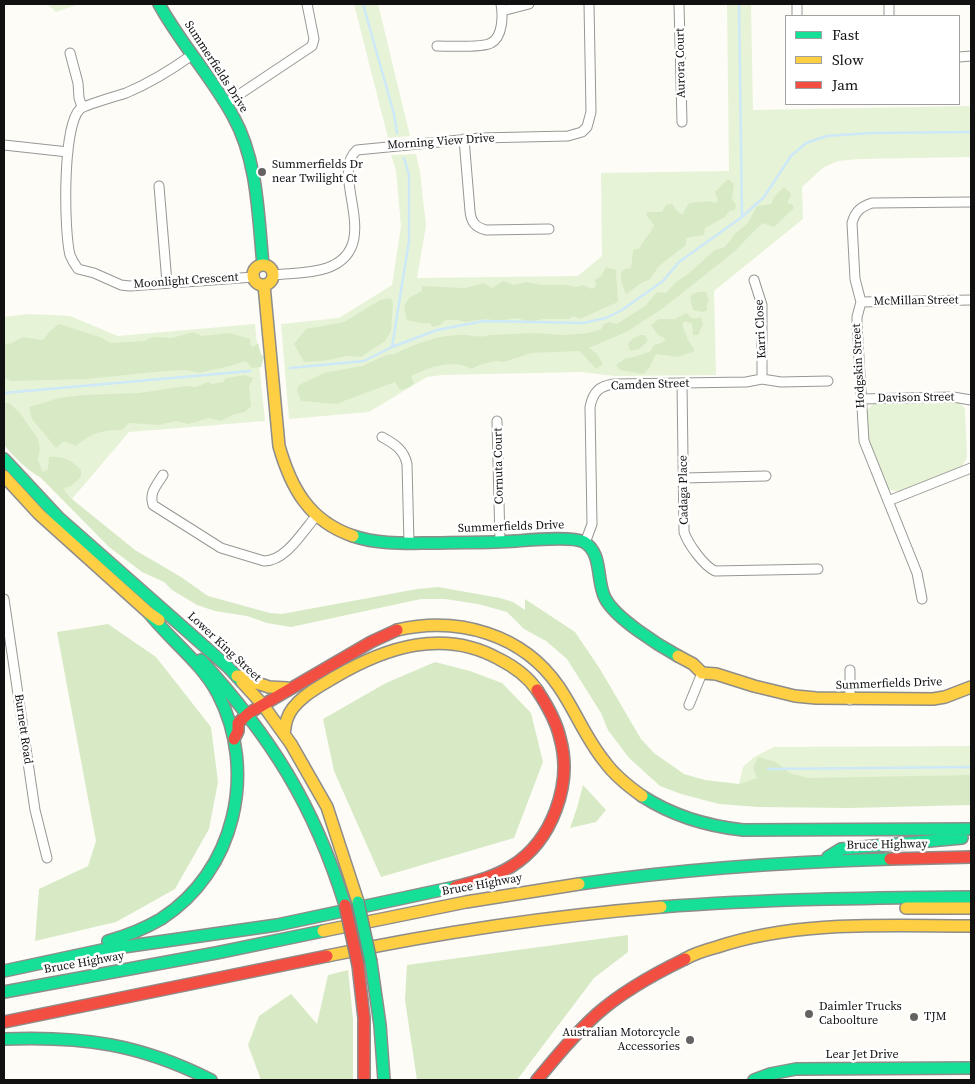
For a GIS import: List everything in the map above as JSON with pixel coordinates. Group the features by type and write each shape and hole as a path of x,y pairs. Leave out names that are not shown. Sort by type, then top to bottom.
{"main road":[{"name":"Summerfields Drive","path":"159,4 170,24 226,104 240,132 251,163 254,180 263,266"},
{"path":"263,266 269,267 273,275 272,281 264,285 256,282 254,277 255,270 263,266"},
{"name":"Summerfields Drive","path":"264,285 282,461 294,489 317,516 339,532 364,541 383,543 500,542 554,539 585,542 595,556 604,597 615,612 662,646 692,664 702,673 716,674 754,686 795,696 850,700 933,699 945,697 971,687"},
{"name":"Lower King Street","path":"4,459 59,518 237,676 263,705 303,762 326,807 358,902 371,962 381,1033 384,1080"},
{"name":"Lower King Street","path":"4,476 39,514 195,654 264,733 287,769 314,819 332,864 345,905 358,965 364,1018 364,1080"},
{"path":"75,955 88,947 122,937 152,924 184,901 209,873 222,851 234,817 238,778 234,739 226,712 214,687 187,653 149,614"},
{"path":"234,739 238,731 238,723 248,714 287,688 381,637 399,630 429,625 454,625 486,632 508,642 539,663 558,686 587,738 608,766 642,796 672,813 709,826 743,830 971,829"},
{"path":"4,971 75,955 294,922 432,892 489,876 523,858 537,844 548,828 560,799 564,770 563,748 558,726 547,702 517,669 493,654 468,646 454,643 429,642 394,651 358,664 328,681 292,709 286,720 284,734"},
{"path":"237,676 249,677 266,686 287,688"},
{"path":"823,860 841,849 971,838"},
{"name":"Bruce Highway","path":"4,992 171,961 420,910 532,890 657,874 823,860 971,857"},
{"path":"4,1022 371,947 538,920 656,907 725,902 831,898 971,897"},
{"path":"831,898 854,907 971,908"},
{"path":"537,1080 573,1038 606,1006 644,978 698,951 751,936 793,930 971,926"},
{"path":"4,1039 62,1039 118,1044 161,1056 190,1068 211,1080"},
{"name":"Lear Jet Drive","path":"754,1080 796,1069 971,1068"}],"street":[{"path":"226,104 312,46 314,39 308,4"},
{"path":"437,46 480,46 492,43 499,31 502,7 529,4"},
{"name":"Morning View Drive","path":"273,275 326,269 344,258 350,249 355,230 349,165 352,154 357,150 464,139 568,136 582,132 588,127 591,112 589,4"},
{"name":"Aurora Court","path":"679,4 681,20 682,122"},
{"path":"70,53 82,108 126,93 150,82 192,55"},
{"name":"Moonlight Crescent","path":"82,108 75,117 68,152 66,208 70,256 78,269 94,273 121,285 254,277"},
{"path":"464,139 470,210 474,224 486,230 549,228"},
{"path":"4,145 68,152"},
{"path":"159,186 167,283"},
{"name":"Hodgskin Street","path":"922,599 917,573 864,441 857,316 861,302 855,280 852,223 859,209 872,203 971,202"},
{"name":"Karri Close","path":"754,280 762,305 762,379"},
{"name":"McMillan Street","path":"861,302 971,300"},
{"name":"Camden Street","path":"585,542 592,524 590,407 594,394 601,387 614,384 746,382 762,379 781,382 828,381"},
{"name":"Cadaga Place","path":"682,384 684,532 689,542 711,569 720,572 818,569"},
{"name":"Davison Street","path":"861,399 953,397 971,400"},
{"name":"Cornuta Court","path":"498,421 500,542"},
{"path":"382,437 402,451 407,464 408,543"},
{"path":"888,501 971,468"},
{"path":"163,475 151,498 153,505 158,510 221,548 264,561 271,561 284,555 317,516"},
{"path":"684,478 766,476"},
{"name":"Burnett Road","path":"4,598 35,810 47,858"},
{"path":"850,670 850,700"},
{"path":"689,705 702,673"}],"green space":[{"path":"47,4 79,4 56,12"},
{"path":"354,4 378,4 410,136 388,138"},
{"path":"727,4 751,4 753,110 971,106 971,157 860,159 838,161 824,167 802,187 803,219 714,291 716,375 614,376 581,372 443,375 427,377 369,412 289,419 281,324 339,318 392,285 401,226 396,170 391,155 416,154 420,172 426,226 417,278 578,276 602,256 601,173 729,171"},
{"path":"728,179 734,184 732,199 736,205 735,210 729,211 725,217 705,228 704,235 686,238 686,245 659,266 649,280 626,294 621,281 621,273 624,269 631,268 633,250 640,248 653,228 654,225 646,215 647,212 662,212 666,205 672,204 682,215 689,203 709,201 716,203 718,200 715,192"},
{"path":"784,187 791,194 787,203 792,204 794,208 774,227 762,223 735,251 662,309 628,331 589,348 597,354 603,364 596,369 580,351 531,353 504,362 495,361 479,365 472,369 449,364 434,367 411,376 414,383 410,387 400,390 395,382 336,404 301,401 297,390 299,385 324,373 362,366 386,355 395,354 436,338 451,335 481,337 536,333 563,335 588,333 601,329 604,324 610,322 617,324 645,306 657,292 666,293 676,282 715,250 725,247 736,233 747,224 757,206 771,204 775,196"},
{"path":"606,267 616,270 618,302 580,319 573,316 569,319 544,319 528,322 518,318 465,322 445,320 440,325 432,327 430,323 407,320 404,306 409,298 422,291 422,286 465,288 484,283 492,288 503,281 514,285 526,282 575,287 583,285 592,289 596,286 595,280 601,276"},
{"path":"706,292 709,301 707,310 703,312 693,310 690,298 692,294"},
{"path":"391,298 393,304 391,331 385,341 361,357 347,356 323,361 304,362 294,344 306,329 344,322 380,300"},
{"path":"686,313 693,319 701,317 703,324 698,335 693,335 692,324 685,321 682,324 688,340 695,351 678,357 656,354 649,368 643,374 620,370 616,365 626,358 650,352 654,345 666,339 658,335 651,325 659,319 675,319"},
{"path":"29,314 70,316 118,336 255,324 265,421 129,432 72,499 4,438 4,317"},
{"path":"59,324 100,337 111,343 144,341 152,337 172,338 193,332 202,336 230,333 250,339 251,346 253,347 258,343 261,354 264,357 261,367 252,368 246,361 199,373 187,370 87,379 11,381 4,378 4,344 12,343 23,337 43,340"},
{"path":"645,335 648,341 639,349 630,351 628,344 632,339"},
{"path":"245,375 253,378 249,387 251,406 245,412 234,414 221,421 208,418 189,424 177,421 158,425 129,423 122,430 97,433 76,446 64,441 56,448 32,419 29,407 59,398 82,395 139,393 186,386 196,387 208,382 212,384 223,382 226,378"},
{"path":"958,402 965,408 967,458 962,466 901,492 888,489 875,461 867,437 866,415 869,408 875,403"},
{"path":"4,403 9,403 20,413 38,439 40,449 38,460 43,472 48,469 49,457 63,458 74,464 81,470 81,477 71,486 64,488 65,492 72,499 135,550 181,577 208,596 270,613 282,614 417,589 438,587 500,598 513,602 525,610 525,599 575,632 600,669 641,739 654,753 684,774 705,780 739,784 757,778 753,768 758,757 776,762 790,773 808,778 971,775 971,805 849,808 758,807 719,804 681,794 660,786 629,758 608,730 601,713 567,659 546,641 524,629 507,612 478,604 445,599 421,599 291,627 267,623 247,616 215,611 197,605 172,590 164,582 142,572 109,547 41,478 12,454 4,445"},
{"path":"108,624 156,657 211,727 218,782 209,829 175,889 116,922 35,941 39,889 88,866 96,841 57,632"},
{"path":"435,662 470,671 502,683 531,713 543,762 514,838 381,877 334,771 323,719 386,683"},
{"path":"971,746 971,783 739,784 743,767 754,757 774,747"},
{"path":"583,785 606,810 596,822 570,828 577,808"},
{"path":"628,935 628,952 594,978 517,1080 417,1080 405,1000 407,965"},
{"path":"348,970 353,1019 353,1080 261,1080 248,1045 259,1016 291,994 317,1024 328,975"}],"waterway":[{"path":"363,4 394,114 397,133"},
{"path":"739,4 742,217"},
{"path":"290,368 364,361 392,347 437,330 484,321 583,323 606,318 622,310 663,281 679,262 742,217 764,197 791,156 806,143 827,136 871,133 971,132"},
{"path":"392,347 409,241 409,175 404,158"},
{"path":"4,393 250,371"},
{"path":"768,769 971,767"}],"traffic: fast":[{"path":"159,4 176,32 225,102 241,133 248,151 256,189 263,265"},
{"path":"4,459 59,518 228,667 242,682"},
{"path":"353,536 373,541 405,543 496,542 541,539 578,540 584,542 590,547 597,560 602,591 610,606 627,622 678,656"},
{"path":"108,941 135,932 161,919 186,899 207,875 222,847 232,818 237,787 236,755 230,724 218,694 203,672 149,613"},
{"path":"201,660 249,717 288,774 319,835 345,905"},
{"path":"642,796 690,819 716,826 743,830 971,829"},
{"path":"828,857 841,849 962,838"},
{"path":"579,884 656,874 734,867 890,859"},
{"path":"4,971 102,950 277,925 455,887"},
{"path":"661,907 854,898 971,897"},
{"path":"358,902 371,962"},
{"path":"4,992 216,953 323,931"},
{"path":"371,962 380,1025 384,1080"},
{"path":"4,1039 60,1039 110,1045 160,1058 211,1080"},
{"path":"754,1080 770,1074 796,1069 971,1068"}],"traffic: slow":[{"path":"263,265 270,268 273,275 270,282 263,285 256,282 253,275 256,268 263,265"},
{"path":"264,285 279,446 289,476 313,512 338,530 353,536"},
{"path":"4,476 39,514 159,620"},
{"path":"397,630 420,626 466,628 487,633 508,642 527,654 544,669 559,687 592,744 609,767 642,796"},
{"path":"284,734 290,712 300,700 314,690 354,666 374,657 416,645 436,643 478,650 515,668 537,690"},
{"path":"678,656 693,664 702,673 716,674 795,696 816,698 933,699 945,697 971,687"},
{"path":"237,676 249,677 257,683 269,687 287,688"},
{"path":"242,682 263,705 291,744 327,807 358,902"},
{"path":"323,931 466,902 579,884"},
{"path":"327,956 493,926 661,907"},
{"path":"906,908 971,908"},
{"path":"685,959 748,938 811,928 843,926 971,926"}],"traffic: jam":[{"path":"234,739 238,731 238,723 249,713 371,642 397,630"},
{"path":"455,887 492,876 512,866 538,842 556,810 564,774 563,756 556,725 548,707 537,690"},
{"path":"890,859 971,857"},
{"path":"345,905 358,965"},
{"path":"4,1022 327,956"},
{"path":"537,1080 573,1038 607,1006 639,984 685,959"},
{"path":"358,965 364,1018 364,1080"}],"place":[{"name":"Summerfields Dr near Twilight Ct","path":"262,172"},
{"name":"Daimler Trucks Caboolture","path":"809,1014"},
{"name":"TJM","path":"914,1017"},
{"name":"Australian Motorcycle Accessories","path":"690,1040"}]}
